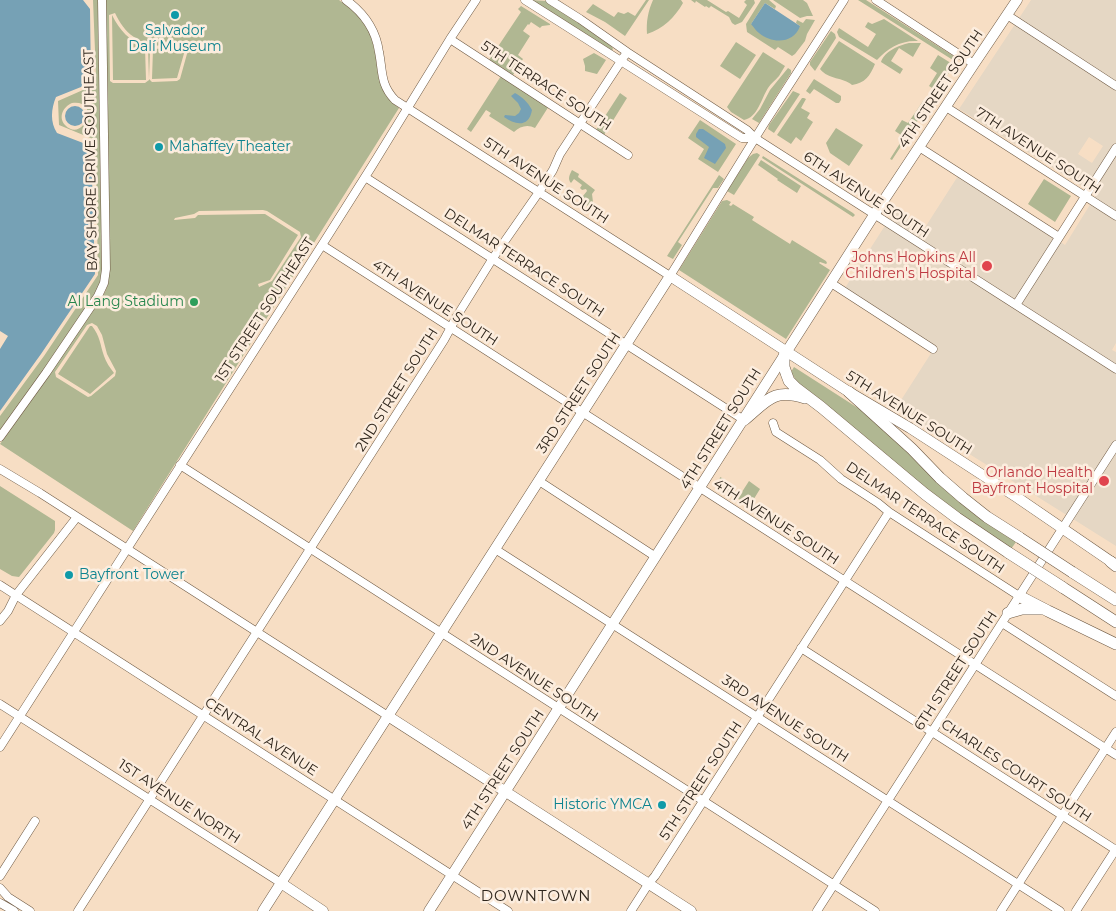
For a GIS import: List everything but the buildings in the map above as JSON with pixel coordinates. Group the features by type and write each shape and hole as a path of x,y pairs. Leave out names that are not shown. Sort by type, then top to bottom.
{"highway":[{"path":"785,353 784,367 789,381 925,494 1009,553 1116,622"},
{"path":"848,392 912,449 940,478 987,517 1116,600"},
{"path":"744,420 776,395 784,393 812,400"},
{"path":"1019,596 1116,644"},
{"path":"1005,618 1022,609 1044,609"}],"main road":[{"name":"4TH STREET SOUTH","path":"429,911 874,215 1017,0"},
{"name":"3RD STREET SOUTH","path":"263,911 670,276"},
{"name":"5TH AVENUE SOUTH","path":"670,276 785,353 910,428 1114,564"},
{"path":"388,716 691,911"},
{"name":"1ST AVENUE NORTH","path":"281,884 323,911"}],"street":[{"name":"BAY SHORE DRIVE SOUTHEAST","path":"0,437 72,335 98,296 104,283 106,269 102,0"},
{"name":"5TH AVENUE SOUTH","path":"346,0 360,11 374,33 379,50 384,83 395,100 670,276"},
{"name":"1ST STREET SOUTHEAST","path":"0,747 322,245 476,0"},
{"name":"6TH AVENUE SOUTH","path":"525,0 742,138 755,138"},
{"name":"6TH AVENUE SOUTH","path":"550,0 747,130 755,138 1116,369"},
{"name":"3RD STREET SOUTH","path":"670,276 755,138 844,0"},
{"path":"876,0 974,64"},
{"path":"1007,15 1116,86"},
{"name":"5TH TERRACE SOUTH","path":"450,39 628,155"},
{"name":"2ND STREET SOUTH","path":"78,911 444,340 493,258 539,192 553,170 560,154 627,52"},
{"name":"7TH AVENUE SOUTH","path":"946,107 1116,216"},
{"path":"919,147 1059,238"},
{"path":"1016,305 1116,148"},
{"name":"DELMAR TERRACE SOUTH","path":"365,177 744,420"},
{"name":"4TH AVENUE SOUTH","path":"322,245 1116,755"},
{"path":"831,283 933,348"},
{"name":"DELMAR TERRACE SOUTH","path":"773,423 776,432 820,460 841,478 878,502 889,512 1019,596"},
{"name":"6TH STREET SOUTH","path":"817,911 1116,445"},
{"name":"2ND AVENUE SOUTH","path":"180,466 875,911"},
{"path":"0,469 40,492 388,716"},
{"path":"539,481 656,557"},
{"name":"5TH STREET SOUTH","path":"631,911 889,512"},
{"path":"0,621 8,612 16,595 77,517"},
{"name":"3RD AVENUE SOUTH","path":"496,549 1060,911"},
{"name":"CENTRAL AVENUE","path":"0,585 508,911"},
{"path":"1005,618 1116,696"},
{"name":"CHARLES COURT SOUTH","path":"801,648 1116,850"},
{"name":"1ST AVENUE NORTH","path":"0,704 281,884"},
{"path":"1001,911 1116,732"},
{"path":"0,876 35,821"},
{"path":"1076,911 1116,850"},
{"path":"0,888 8,897 30,911"},
{"path":"0,903 14,911"}],"shaded area":[{"name":"Johns Hopkins All Children's Hospital","path":"1031,0 1116,0 1116,343 1112,350 1116,352 1116,546 896,408 935,347 845,288 895,210 924,229 958,176 1065,245 1096,195 959,109","holes":["1089,137 1103,146 1092,163 1078,154"]}],"green space":[{"path":"93,0 98,0 101,283 43,371 0,431 0,416 44,356 98,275 96,163 93,139 59,125 58,101 92,86 96,76","holes":["72,103 81,104 86,107 88,113 86,120 78,129 72,129 63,122 62,112"]},
{"path":"105,0 339,0 357,15 370,34 374,44 378,74 384,92 399,108 133,531 0,444 105,292 108,284","holes":["115,13 128,32 148,47 149,80 145,83 113,83 110,81 109,15","187,40 190,43 180,79 177,81 152,82 149,79 150,50 153,46 173,44","199,211 267,211 300,232 301,237 272,281 259,287 258,284 270,280 298,235 265,214 198,215 195,218 174,220 175,218","92,323 97,326 102,335 107,354 116,371 115,376 88,397 56,377 55,372 87,325"]},
{"path":"530,0 547,1 592,30 613,49 611,52"},
{"path":"646,0 649,0 625,36 586,12 593,4 614,17 618,12 624,14 628,12 635,16"},
{"path":"653,0 681,0 683,3 668,22 647,34 648,17"},
{"path":"691,0 707,0 739,18 747,5 744,2 746,0 754,0 755,3 742,22 735,25 729,17 711,6 709,8 705,7"},
{"path":"761,0 769,0 776,6 775,9 765,3 751,24 800,26 796,23 797,20 803,23 806,19 815,20 805,41 792,56 778,47 775,50 747,32 746,24"},
{"path":"773,0 803,0 807,3 813,16 800,18"},
{"path":"858,0 866,0 958,59 956,62"},
{"path":"521,6 550,25 540,28 531,22 528,24 523,31 530,36 518,55 523,59 513,75 489,60 521,12 518,9"},
{"path":"112,15 118,26 126,34 145,47 146,80 113,80"},
{"path":"884,19 918,41 906,42 895,46 877,60 839,37 837,32 839,28 868,47 876,34 865,27 868,22 872,24"},
{"path":"831,31 835,34 836,38 815,71 810,62"},
{"path":"839,41 875,64 864,81 852,85 824,73 820,69"},
{"path":"736,42 756,55 740,79 720,66"},
{"path":"187,43 177,78 152,79 153,49 173,48"},
{"path":"909,43 921,43 913,57 899,48 891,61 903,69 900,74 881,62 892,49"},
{"path":"763,52 785,66 768,88 753,115 744,120 731,112 727,107"},
{"path":"594,53 606,60 597,74 585,71 583,59"},
{"path":"938,55 954,65 937,91 929,86 937,73 930,68"},
{"path":"788,68 791,70 791,73 759,123 752,119 760,109 770,90"},
{"path":"501,76 549,106 535,128 524,126 514,132 489,116 491,113 486,110 471,132 467,129"},
{"path":"814,79 841,96 839,103 814,89 810,94 806,91"},
{"path":"793,91 800,94 774,133 768,129 769,125"},
{"path":"620,93 627,98 604,135 596,130"},
{"path":"802,98 806,99 801,108 810,113 807,118 813,122 801,141 796,137 791,144 777,135"},
{"path":"923,101 928,105 892,160 890,159 904,137 895,131 902,120 908,123"},
{"path":"700,120 736,144 718,172 698,159 704,149 688,138"},
{"path":"836,128 863,145 849,166 830,153 826,143"},
{"path":"757,153 760,155 734,195 727,191 748,158"},
{"path":"763,156 855,215 853,217 762,158"},
{"path":"761,160 801,186 797,193 758,165"},
{"path":"572,170 579,174 578,177 595,190 592,194 593,202 590,207 579,201 587,191 586,189 582,190 580,188 582,185 574,179 571,183 569,176"},
{"path":"719,175 724,179 718,188 713,188 678,242 682,245 673,259 667,256"},
{"path":"1044,179 1071,196 1055,222 1028,204"},
{"path":"727,200 731,202 729,205 733,204 754,217 752,220 790,244 792,240 826,261 826,264 819,263 830,270 786,339 679,270 722,201"},
{"path":"90,326 97,333 105,358 114,373 90,394 58,374"},
{"path":"794,367 861,410 1016,542 1011,549 935,498 797,382 791,372"},
{"path":"720,477 724,479 724,484 740,495 749,481 760,489 752,502 771,514 770,517 764,516 725,490 720,484"},
{"path":"0,486 55,521 54,533 19,577 12,576 0,569"}],"water":[{"path":"0,0 83,0 90,9 91,83 56,97 52,115 57,133 91,146 95,274 0,411 0,349 8,336 0,331"},
{"path":"765,3 800,26 793,36 788,39 776,40 764,37 756,30 751,24"},
{"path":"515,93 525,100 532,110 528,120 525,122 517,123 504,117 505,115 515,116 521,109 511,96"},
{"path":"75,106 82,109 85,116 82,123 75,126 68,123 65,116 68,109"},
{"path":"699,129 703,129 725,144 726,148 715,164 704,158 709,147 696,137"}],"place":[{"name":"Salvador Dalí Museum","path":"175,15"},
{"name":"Mahaffey Theater","path":"159,147"},
{"name":"Johns Hopkins All Children's Hospital","path":"987,266"},
{"name":"Al Lang Stadium","path":"194,302"},
{"name":"Orlando Health Bayfront Hospital","path":"1104,481"},
{"name":"Bayfront Tower","path":"69,575"},
{"name":"Historic YMCA","path":"662,805"}],"district":[{"name":"DOWNTOWN","path":"536,897"}]}
